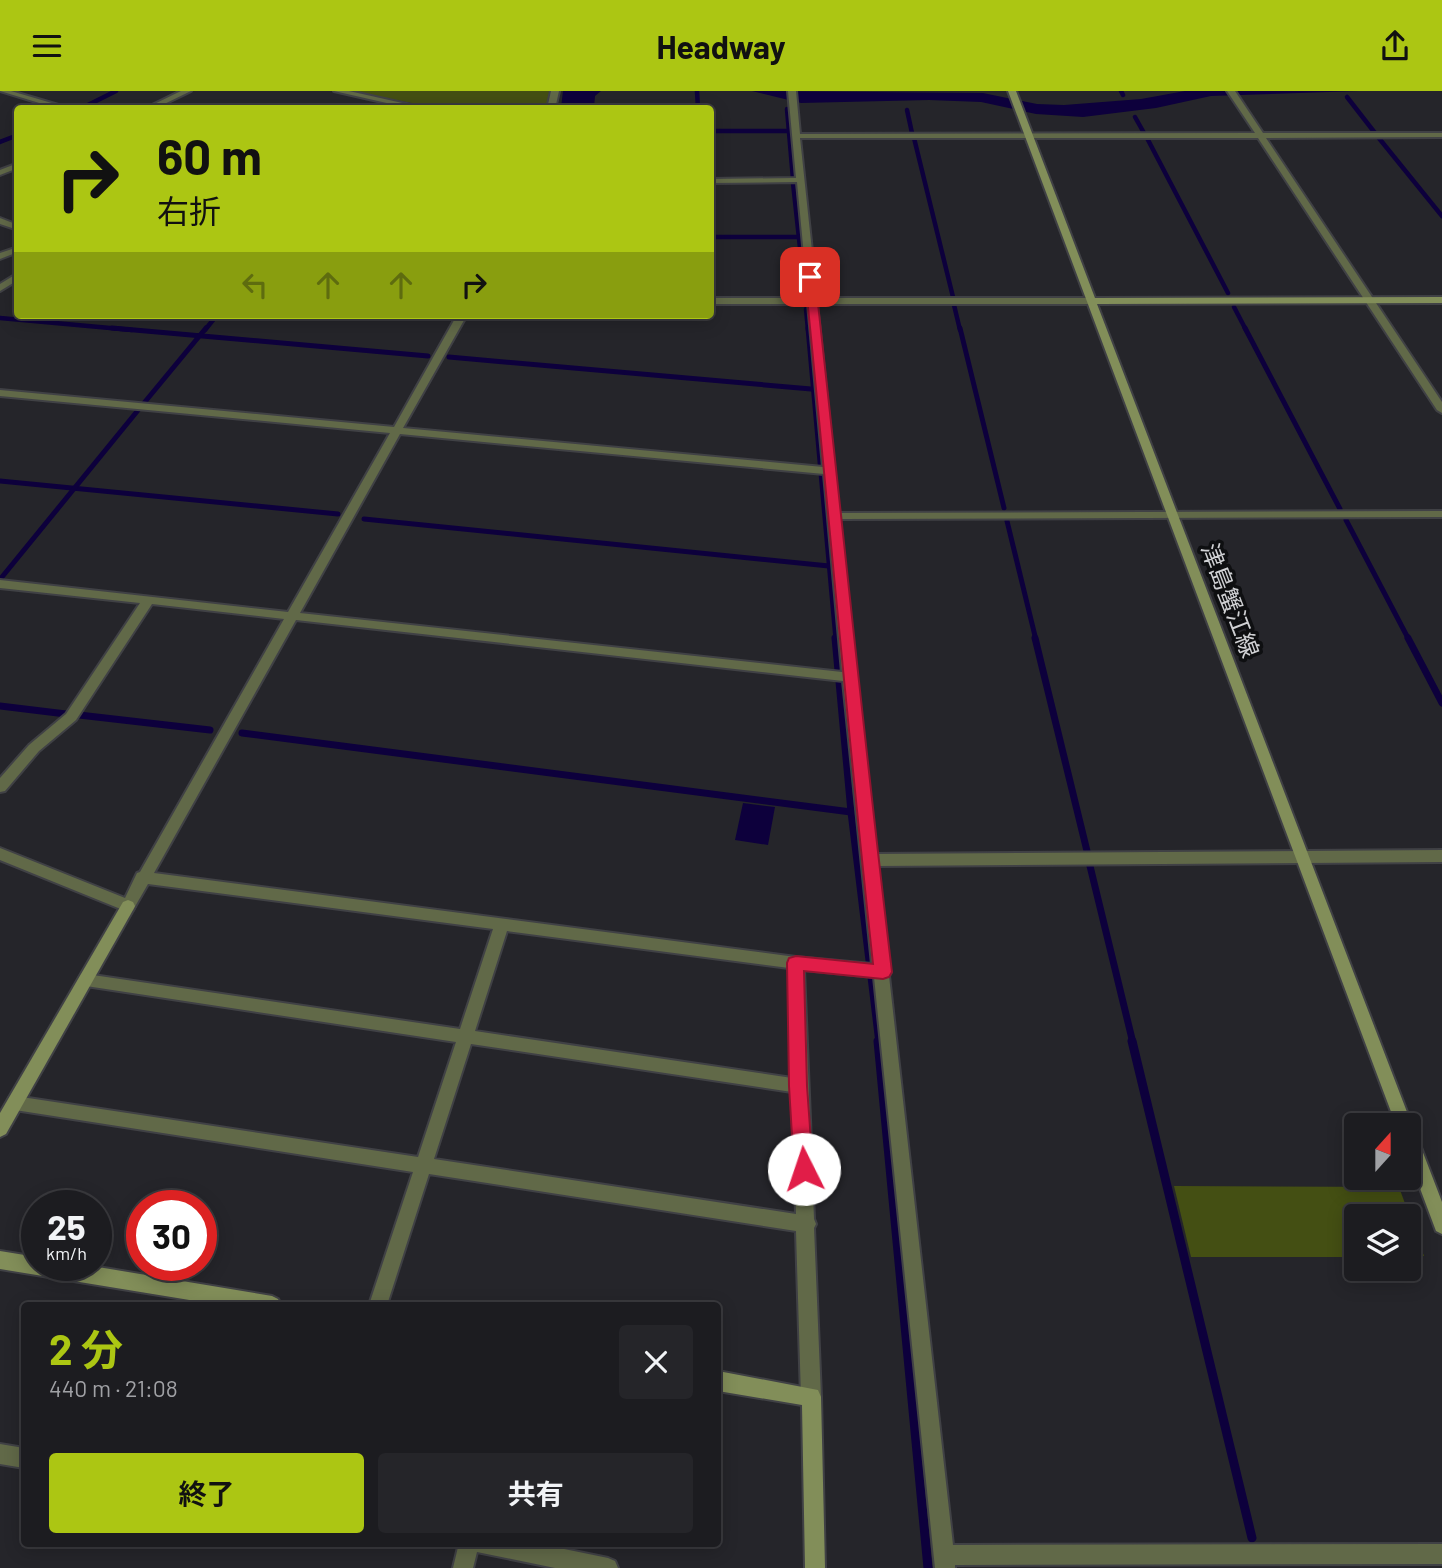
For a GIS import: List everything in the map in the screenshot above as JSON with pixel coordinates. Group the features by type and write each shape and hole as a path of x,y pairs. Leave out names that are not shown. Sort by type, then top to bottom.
{"main road":[{"name":"津島蟹江線","path":"1014,94 1399,1113"},
{"path":"1092,301 1442,300"},
{"path":"0,1129 128,906"},
{"path":"1421,1169 1442,1224"},
{"path":"0,1259 254,1302"},
{"path":"721,1382 811,1397 815,1568"}],"street":[{"path":"3,91 54,105"},
{"path":"156,105 187,91"},
{"path":"338,91 406,105"},
{"path":"792,91 813,301 823,470 836,516 842,676 871,860 875,972 945,1562 1442,1554"},
{"path":"1233,94 1442,410"},
{"path":"796,136 1442,135"},
{"path":"714,181 799,180"},
{"path":"714,301 1092,301"},
{"path":"0,854 128,906 142,877 399,431 460,319"},
{"path":"0,393 823,470"},
{"path":"836,516 1442,514"},
{"path":"0,584 842,676"},
{"path":"0,787 34,748 71,717 148,601"},
{"path":"871,860 1442,856"},
{"path":"142,877 875,972"},
{"path":"379,1302 502,924"},
{"path":"796,963 798,1086 807,1224 811,1397"},
{"path":"86,980 798,1086"},
{"path":"15,1103 807,1224"},
{"path":"0,1454 21,1458"},
{"path":"463,1568 468,1547"},
{"path":"500,1547 608,1568"}],"green space":[{"path":"348,91 551,91 549,105 422,105"},
{"path":"1174,1186 1344,1187 1344,1190 1400,1190 1405,1204 1344,1204 1344,1257 1191,1257"}],"shaded area":[{"path":"563,91 601,91 595,96 594,105 561,105"},
{"path":"752,91 983,93 1037,104 1064,105 1141,99 1185,91 1359,91 1211,96 1156,108 1083,117 1036,114 981,102 929,100 801,103"},
{"path":"743,803 775,807 768,845 735,840"}],"waterway":[{"path":"88,105 116,91"},
{"path":"697,91 698,105"},
{"path":"1121,91 1123,95"},
{"path":"1347,97 1375,133"},
{"path":"787,109 793,179"},
{"path":"907,110 912,133"},
{"path":"1135,117 1144,133"},
{"path":"714,131 788,131"},
{"path":"0,142 14,137"},
{"path":"1378,137 1442,216"},
{"path":"914,138 953,297"},
{"path":"1147,138 1228,293"},
{"path":"793,183 799,237"},
{"path":"714,237 799,237"},
{"path":"799,237 805,294"},
{"path":"954,305 960,330"},
{"path":"1234,307 1246,330"},
{"path":"806,309 808,330"},
{"path":"0,318 132,330"},
{"path":"205,330 214,319"},
{"path":"112,328 200,336"},
{"path":"200,336 206,328"},
{"path":"808,328 836,640"},
{"path":"960,328 1004,508"},
{"path":"1245,328 1340,509"},
{"path":"144,403 200,336"},
{"path":"200,336 428,356"},
{"path":"449,357 811,389"},
{"path":"74,488 139,409"},
{"path":"0,481 74,488"},
{"path":"2,577 74,488"},
{"path":"74,488 338,514"},
{"path":"364,519 829,566"},
{"path":"1346,520 1409,640"},
{"path":"1007,521 1036,640"},
{"path":"835,638 851,812"},
{"path":"1035,638 1087,851"},
{"path":"1408,638 1442,703"},
{"path":"0,706 66,714"},
{"path":"79,715 210,730"},
{"path":"242,733 851,812"},
{"path":"851,812 879,1043"},
{"path":"1090,866 1133,1043"},
{"path":"878,1041 928,1568"},
{"path":"1132,1041 1252,1538"}],"route":[{"path":"804,1169 798,1086 796,963 883,972 849,677 836,516 810,277"}]}
